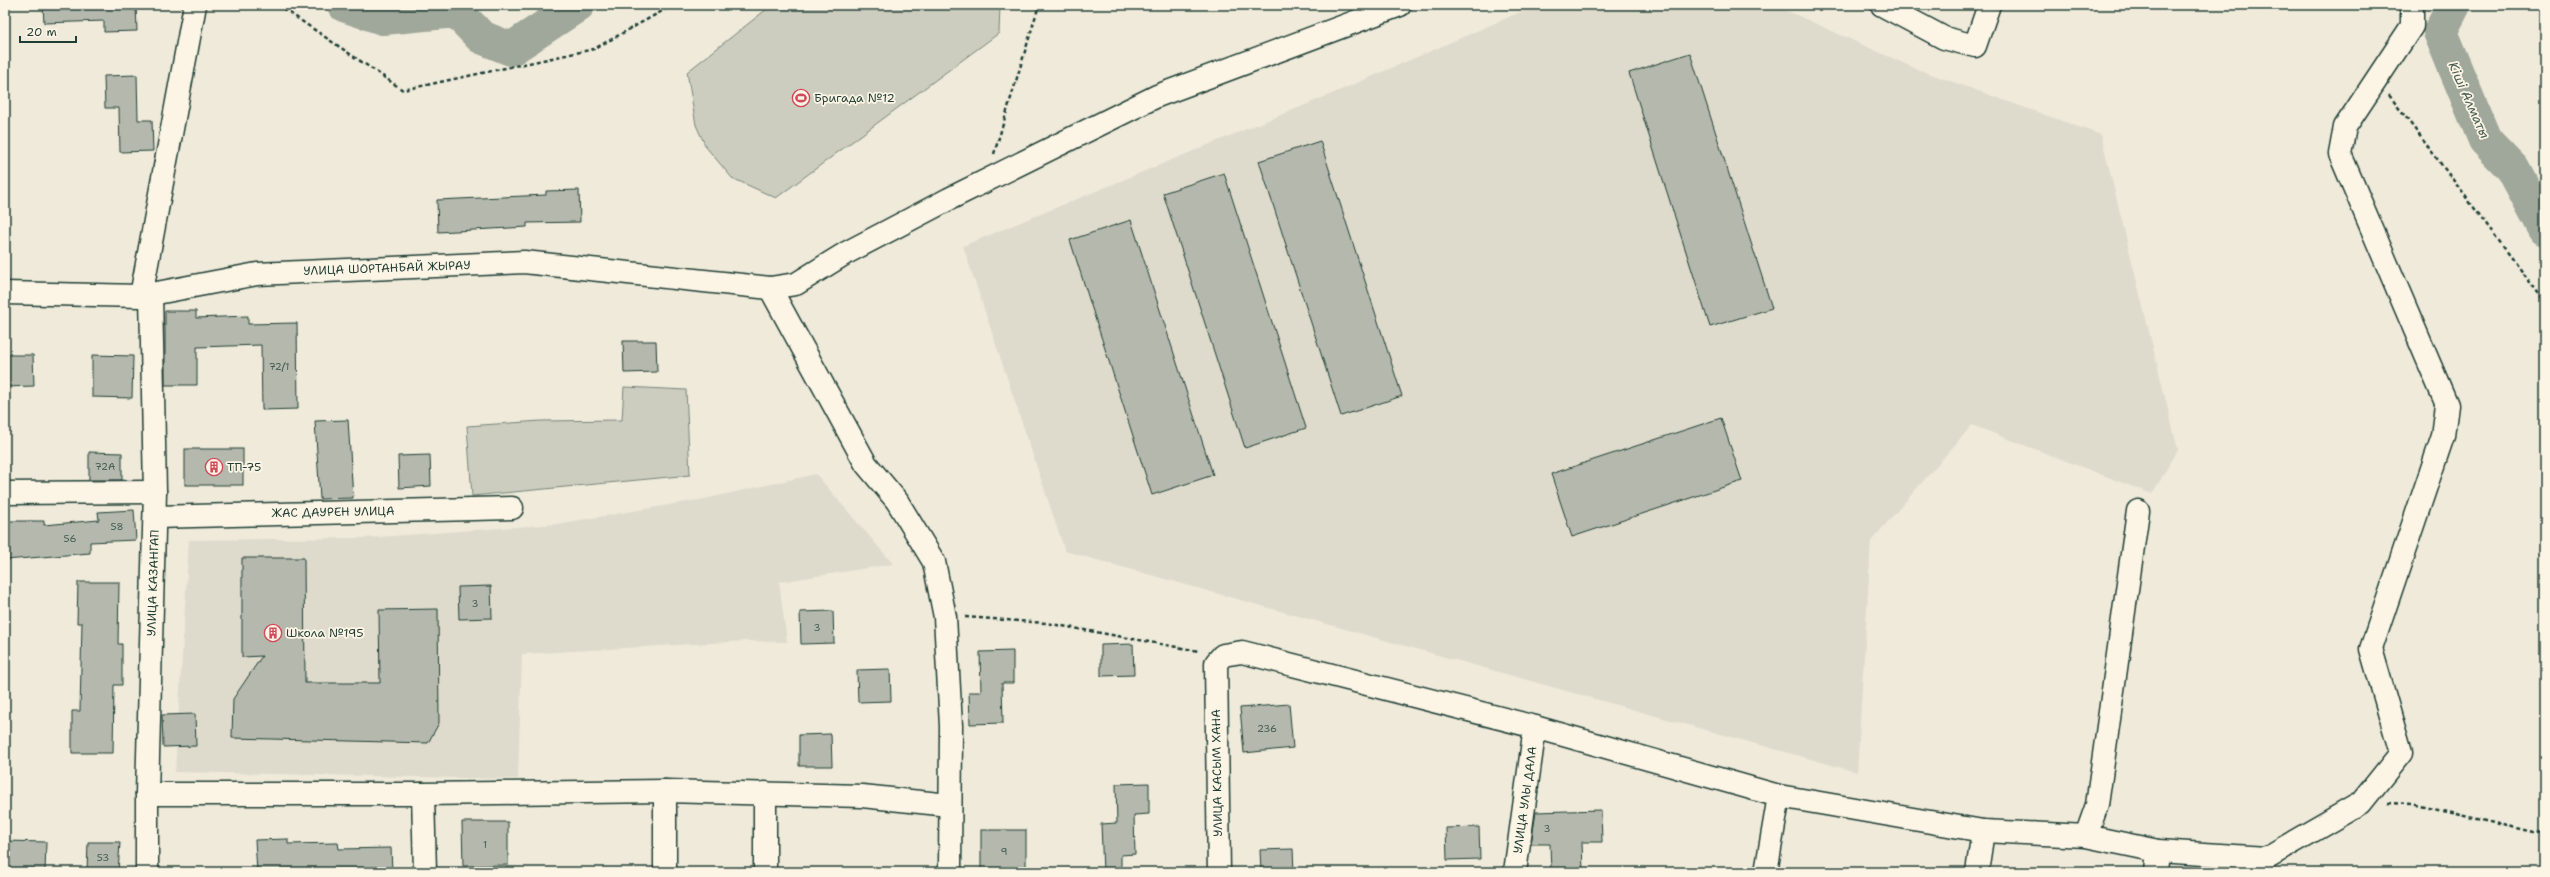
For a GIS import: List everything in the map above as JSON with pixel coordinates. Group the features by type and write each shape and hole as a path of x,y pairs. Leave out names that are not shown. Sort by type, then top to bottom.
{"street":[{"name":"УЛИЦА КАЗАНГАП","path":"147,872 147,794 155,492 146,295 195,5"},
{"name":"УЛИЦА ШОРТАНБАЙ ЖЫРАУ","path":"5,293 146,295 257,274 524,262 770,288 796,284 846,253 985,181 1158,96 1400,5"},
{"path":"1882,5 1944,38 1975,46 1989,5"},
{"path":"1219,664 1242,652 1535,727 1779,796 1983,830 2086,836 2157,862 2266,858 2361,803 2401,752 2371,649 2443,436 2447,405 2340,154 2345,127 2412,26 2412,5"},
{"path":"770,288 866,464 897,501 934,562 945,616 951,726 949,805 950,872"},
{"path":"5,493 155,492"},
{"name":"ЖАС ДАУРЕН УЛИЦА","path":"155,517 512,508"},
{"path":"2086,836 2097,805 2138,511"},
{"name":"УЛИЦА КАСЫМ ХАНА","path":"1219,664 1219,872"},
{"name":"УЛИЦА УЛЫ ДАЛА","path":"1515,872 1535,727"},
{"path":"147,794 423,794 665,791 862,796 949,805"},
{"path":"665,791 665,872"},
{"path":"765,793 765,872"},
{"path":"423,794 425,872"},
{"path":"1766,872 1779,796"},
{"path":"1978,872 1983,830"}],"path":[{"path":"278,5 403,90 594,49 673,5"},
{"path":"985,181 1039,5"},
{"path":"2377,79 2545,302"},
{"path":"945,616 1046,623 1219,664"},
{"path":"2361,803 2412,804 2534,832 2545,829"}],"shaded area":[{"name":"Бригада №12","path":"772,5 1000,5 999,33 776,198 732,178 706,147 696,125 687,72"},
{"path":"1537,5 1774,5 1914,68 2101,135 2178,450 2152,494 1972,425 1871,541 1857,772 1065,551 963,246 1327,96"},
{"path":"624,387 686,390 690,475 472,496 467,426 541,421 622,420"},
{"path":"816,474 893,564 779,582 787,642 746,641 522,654 518,779 175,772 189,540 366,538 557,524 704,499"}],"building":[{"path":"43,5 136,5 137,31 104,32 104,21 44,23"},
{"path":"1690,53 1772,308 1710,327 1629,73"},
{"path":"137,75 138,120 152,120 153,151 120,152 119,108 105,108 104,76"},
{"path":"1320,141 1402,396 1341,416 1259,161"},
{"path":"1224,173 1306,428 1245,448 1163,193"},
{"path":"579,190 580,222 527,223 527,227 438,232 437,200 546,195 546,191"},
{"path":"1131,220 1213,475 1152,495 1070,240"},
{"path":"165,311 196,311 196,318 248,316 248,324 297,323 298,409 262,410 261,345 197,347 197,385 165,385"},
{"path":"623,341 656,341 657,372 624,373"},
{"path":"5,355 33,355 34,386 5,387"},
{"path":"92,355 133,356 132,398 92,397"},
{"path":"1721,418 1742,481 1572,537 1551,474"},
{"path":"348,420 353,498 320,499 315,421"},
{"name":"ТП-75","path":"185,449 243,449 243,485 185,485"},
{"path":"89,452 122,453 122,480 89,480"},
{"path":"430,455 431,486 399,488 398,456"},
{"path":"134,510 136,540 90,542 90,553 5,560 5,521 44,521 44,525 99,520 98,512"},
{"name":"Школа №195","path":"242,558 304,558 305,683 380,683 379,610 438,609 439,723 428,743 232,738 233,699 262,656 242,657"},
{"path":"78,582 119,582 118,644 122,644 122,685 114,685 113,753 72,753 72,711 80,711 82,623 77,623"},
{"path":"491,586 492,618 459,619 458,587"},
{"path":"833,611 834,643 801,644 800,612"},
{"path":"1133,644 1134,675 1101,676 1101,645"},
{"path":"1013,651 1013,683 1002,683 1003,723 970,724 969,692 981,692 980,652"},
{"path":"890,669 891,701 858,702 857,670"},
{"path":"1289,704 1293,748 1244,753 1240,708"},
{"path":"195,714 196,746 163,747 162,715"},
{"path":"831,734 832,766 799,766 799,735"},
{"path":"1149,783 1149,814 1134,815 1135,854 1121,855 1121,872 1103,872 1101,824 1117,823 1116,784"},
{"path":"1601,810 1602,842 1582,842 1583,872 1551,872 1550,844 1531,844 1536,812"},
{"path":"462,822 508,822 508,865 463,866"},
{"path":"1479,827 1480,859 1447,860 1446,828"},
{"path":"981,830 1026,830 1026,872 981,872"},
{"path":"288,839 288,844 338,843 339,849 391,848 392,872 257,872 255,840"},
{"path":"5,841 46,842 45,872 5,872"},
{"path":"88,842 120,842 118,872 87,872"},
{"path":"1293,849 1294,872 1261,872 1260,850"}],"waterway":[{"name":"Кіші Алматы","path":"344,5 383,18 456,11 481,37 511,49 578,5"},
{"name":"Кіші Алматы","path":"2454,5 2440,32 2485,140 2513,169 2545,229"}],"place":[{"name":"Бригада №12","path":"801,98"},
{"name":"ТП-75","path":"214,467"},
{"name":"Школа №195","path":"273,633"}]}
